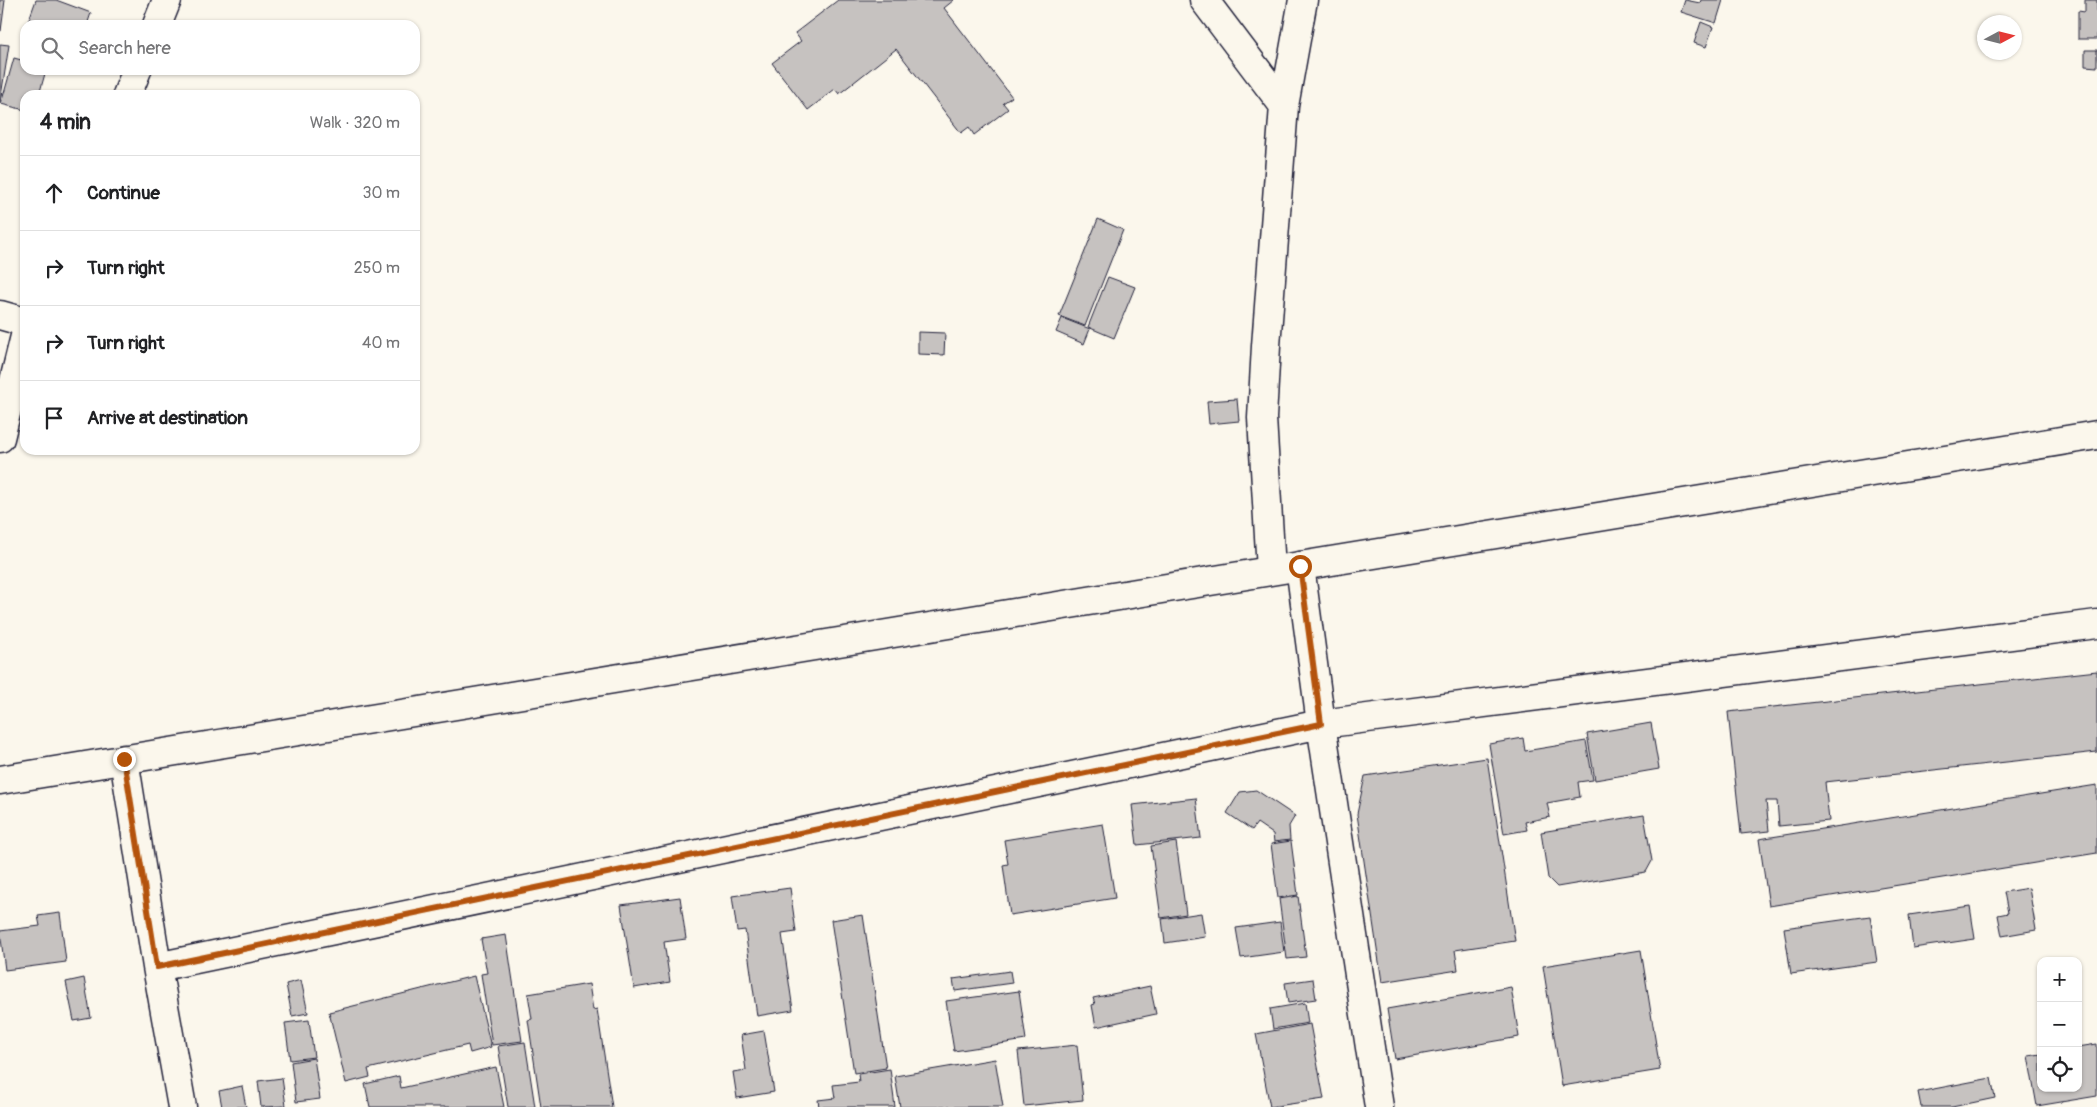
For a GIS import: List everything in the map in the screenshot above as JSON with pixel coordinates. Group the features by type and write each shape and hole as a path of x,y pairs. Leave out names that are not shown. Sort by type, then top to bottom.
{"main road":[{"path":"159,20 167,0"},
{"path":"1204,0 1284,106"},
{"path":"1271,570 1262,418 1284,106 1303,0"},
{"path":"129,90 136,75"},
{"path":"0,315 20,321"},
{"path":"0,438 20,356"},
{"path":"0,780 2097,435"},
{"path":"1300,566 1321,724 1379,1107"},
{"path":"157,967 1321,724 2097,624"},
{"path":"124,759 157,967 182,1107"}],"building":[{"path":"0,0 5,0 1,31 0,31"},
{"path":"36,0 56,0 91,13 89,20 29,20"},
{"path":"838,0 954,0 944,8 1012,97 1003,103 1008,109 974,135 969,127 961,133 896,49 839,94 835,89 808,110 772,63 801,41 795,33"},
{"path":"1685,0 1700,3 1701,0 1723,0 1716,23 1681,12"},
{"path":"2085,0 2097,0 2097,39 2078,39 2078,11 2085,12"},
{"path":"1701,22 1713,27 1706,47 1694,43"},
{"path":"0,44 9,45 0,103"},
{"path":"2085,50 2097,50 2097,67 2085,66"},
{"path":"14,58 20,60 20,75 45,75 40,90 20,90 20,109 1,104"},
{"path":"1098,219 1123,230 1085,326 1059,316"},
{"path":"1108,277 1135,287 1114,338 1088,327"},
{"path":"1062,318 1090,329 1084,344 1056,332"},
{"path":"918,332 945,333 944,355 918,354"},
{"path":"1237,399 1239,421 1209,424 1207,401"},
{"path":"2097,671 2097,752 1825,782 1829,821 1779,826 1777,801 1766,801 1769,831 1741,834 1728,712"},
{"path":"1651,723 1659,769 1595,780 1587,734"},
{"path":"1523,738 1525,751 1586,741 1593,780 1578,782 1580,797 1547,803 1550,817 1525,822 1527,830 1504,834 1489,744"},
{"path":"1487,758 1515,941 1455,950 1458,970 1382,982 1357,814 1365,776"},
{"path":"2097,785 2097,853 1769,906 1759,839"},
{"path":"1256,790 1295,816 1289,826 1290,840 1274,842 1273,834 1257,823 1252,830 1227,813 1240,792"},
{"path":"1196,798 1201,838 1137,845 1132,805"},
{"path":"1644,815 1652,861 1646,872 1557,887 1548,878 1541,832"},
{"path":"1103,824 1115,898 1010,915 1003,865 1008,864 1004,840"},
{"path":"1291,841 1298,895 1278,898 1271,844"},
{"path":"1176,842 1186,914 1161,918 1151,846"},
{"path":"790,888 796,932 782,934 793,1010 757,1016 745,930 737,931 732,896"},
{"path":"2029,888 2036,930 2002,936 1998,915 2008,913 2004,892"},
{"path":"1298,896 1306,957 1287,959 1279,899"},
{"path":"680,897 686,939 664,942 670,982 634,988 621,905"},
{"path":"1970,906 1975,939 1913,948 1909,915"},
{"path":"60,913 66,962 5,970 0,931 40,926 38,916"},
{"path":"1201,913 1205,937 1165,943 1162,919"},
{"path":"863,915 886,1068 854,1073 831,920"},
{"path":"1870,916 1877,962 1791,974 1784,928"},
{"path":"1280,922 1284,952 1241,958 1236,928"},
{"path":"506,935 522,1041 492,1045 481,974 487,973 481,939"},
{"path":"1641,950 1660,1070 1562,1086 1543,966"},
{"path":"1010,971 1012,983 955,991 953,979"},
{"path":"474,976 491,1047 470,1053 468,1045 368,1069 370,1077 346,1083 329,1012"},
{"path":"84,978 91,1018 74,1021 66,982"},
{"path":"1313,979 1316,999 1288,1003 1285,983"},
{"path":"301,980 308,1013 292,1016 286,984"},
{"path":"589,984 593,1010 597,1009 612,1107 541,1107 528,1020 532,1019 528,994"},
{"path":"1150,986 1156,1014 1096,1027 1092,1005 1095,1004 1093,998"},
{"path":"1511,987 1519,1037 1395,1059 1387,1009"},
{"path":"1019,991 1026,1040 954,1051 946,1001"},
{"path":"1305,1003 1308,1023 1273,1029 1270,1009"},
{"path":"309,1020 314,1057 290,1060 285,1023"},
{"path":"1310,1024 1324,1099 1270,1107 1256,1034"},
{"path":"764,1031 774,1092 737,1098 733,1072 746,1070 741,1035"},
{"path":"525,1042 535,1107 508,1107 498,1046"},
{"path":"2097,1044 2097,1096 2037,1106 2028,1056 2037,1055 2037,1092 2082,1092 2082,1046"},
{"path":"1077,1045 1083,1100 1024,1106 1018,1051"},
{"path":"314,1058 320,1099 296,1102 291,1062"},
{"path":"995,1059 1003,1107 900,1107 895,1076"},
{"path":"496,1067 504,1107 370,1107 365,1084 399,1076 401,1088"},
{"path":"890,1069 895,1107 819,1107 818,1100 835,1098 833,1085 859,1082 858,1074"},
{"path":"282,1078 286,1106 261,1107 258,1081"},
{"path":"1991,1078 1995,1098 1952,1107 1921,1107 1918,1092"},
{"path":"242,1086 246,1107 222,1107 219,1091"}],"route":[{"path":"124,759 157,967 1321,724 1300,566"}]}
